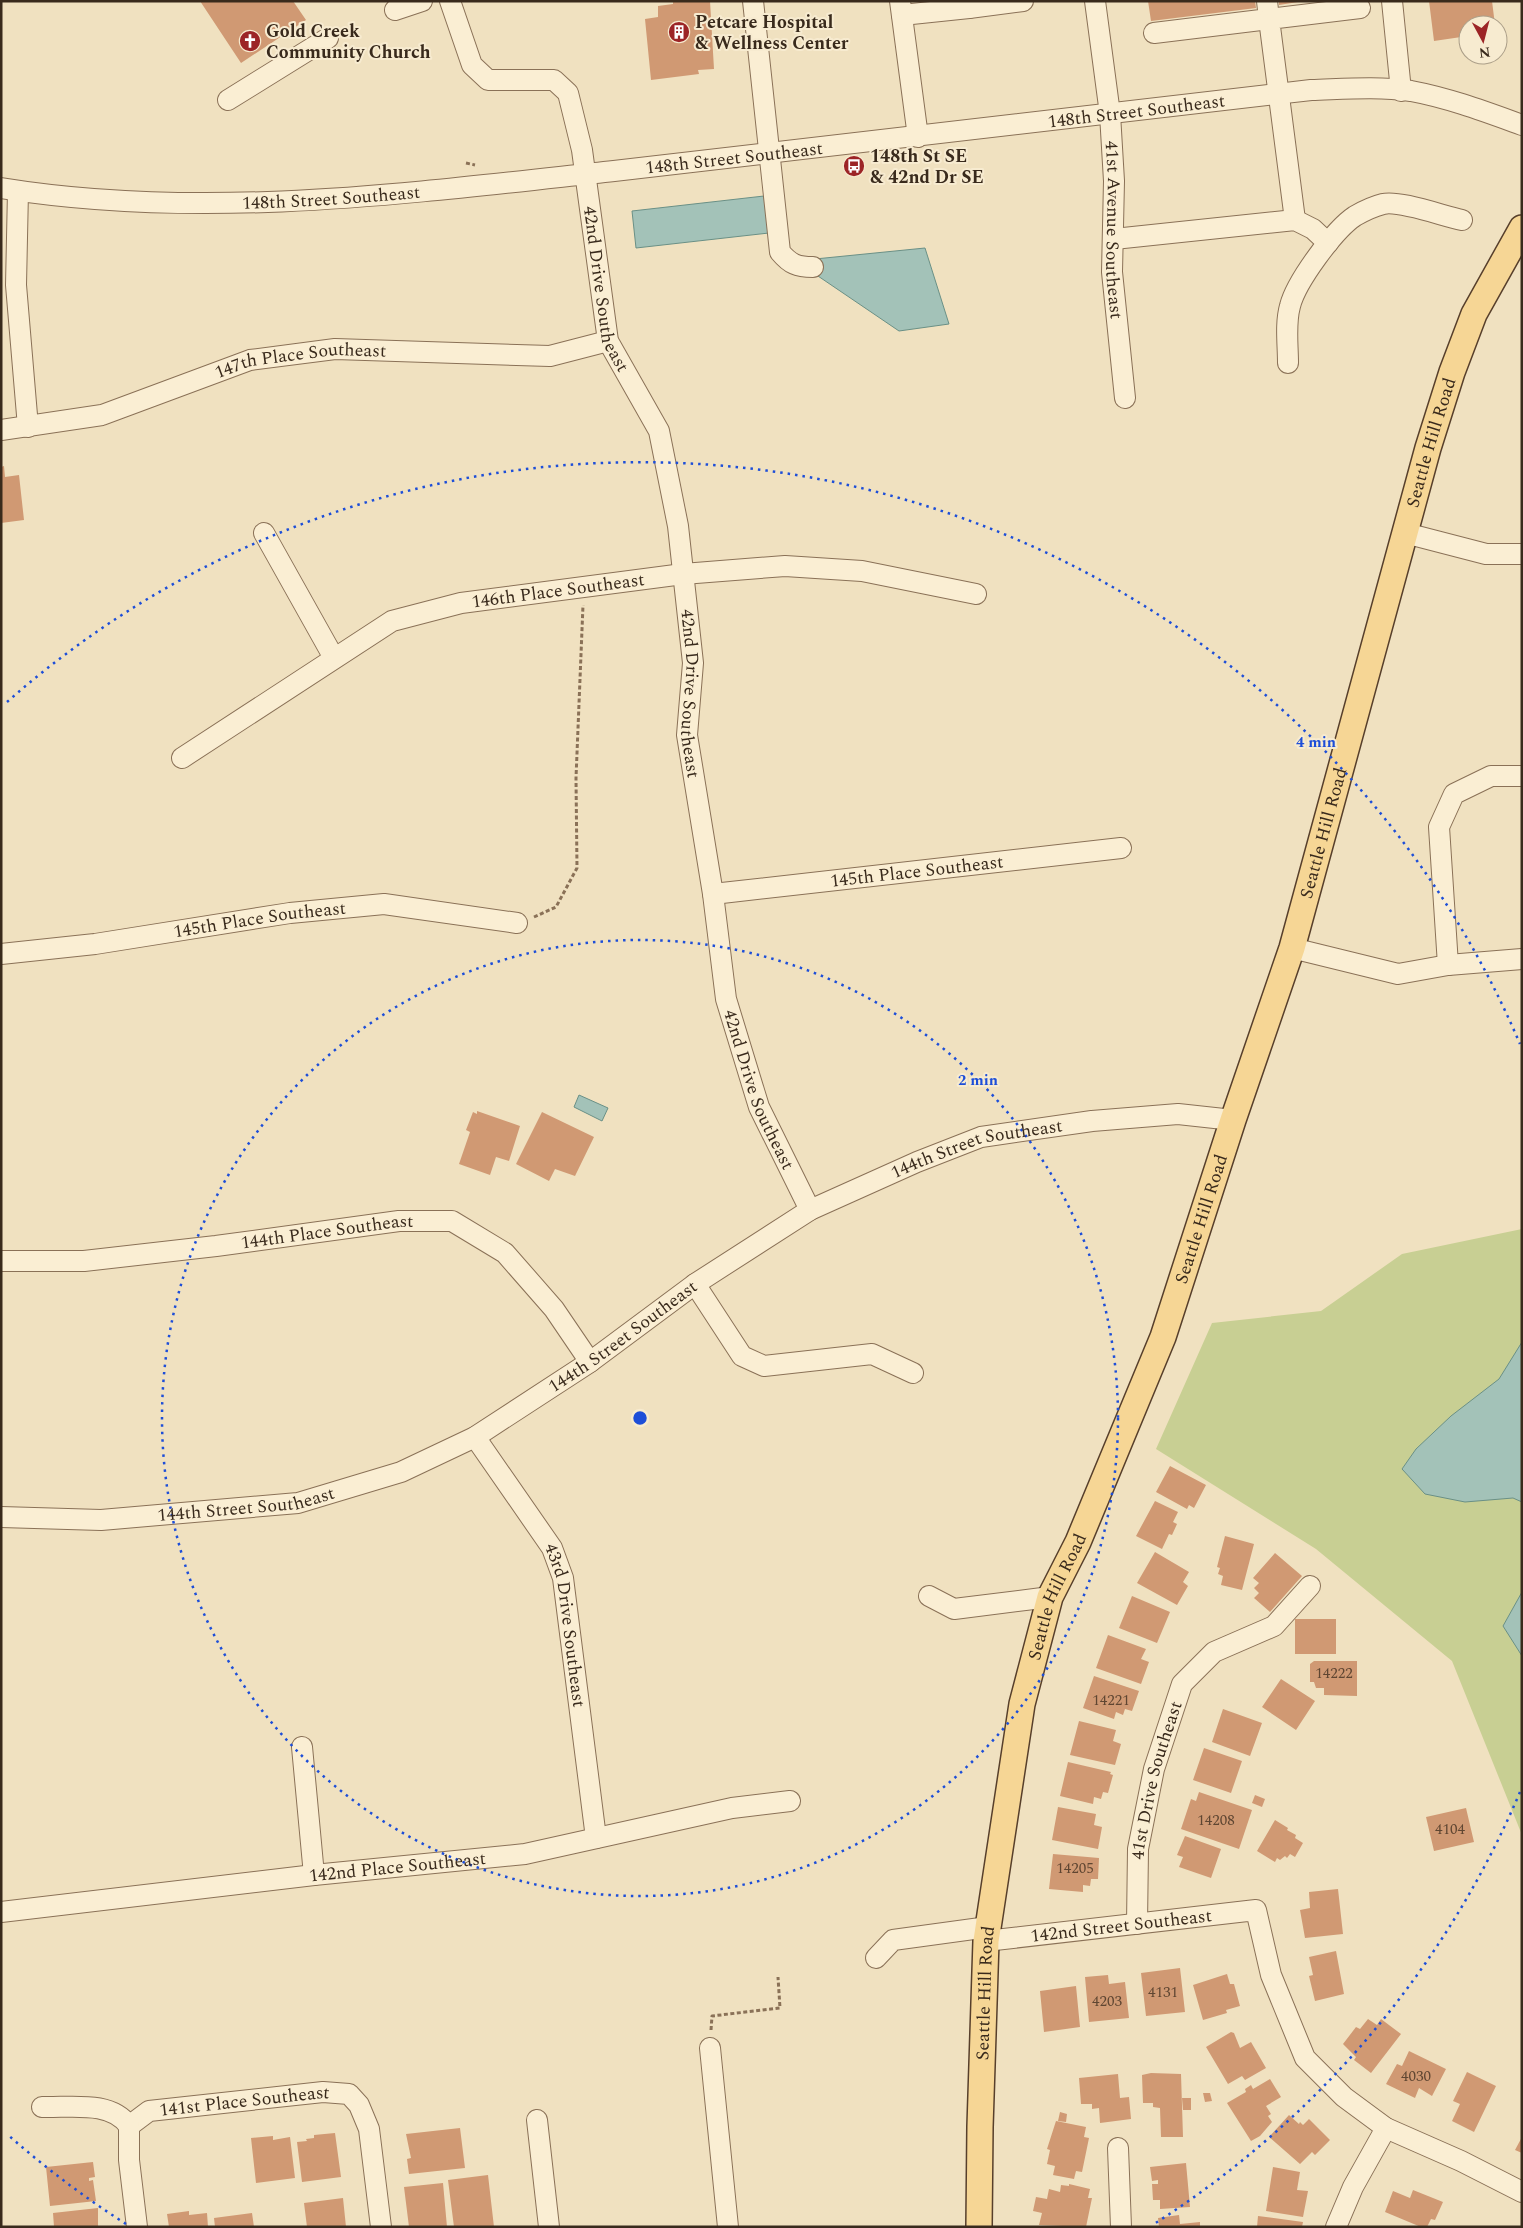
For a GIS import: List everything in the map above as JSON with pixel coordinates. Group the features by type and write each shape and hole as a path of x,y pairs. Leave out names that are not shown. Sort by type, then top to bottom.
{"main road":[{"name":"Seattle Hill Road","path":"979,2227 980,2127 987,1934 1022,1704 1050,1597 1078,1542 1163,1337 1233,1120 1292,948 1428,448 1452,372 1474,314 1522,228"}],"street":[{"path":"395,10 422,1"},
{"name":"42nd Drive Southeast","path":"450,1 472,65 488,80 554,80 568,93 586,174 608,342 659,431 678,526 693,664 687,735 713,894 726,999 759,1107 810,1210"},
{"path":"753,1 771,154 780,252 789,262 801,267 813,267"},
{"path":"918,137 901,8 1023,1"},
{"name":"41st Avenue Southeast","path":"1095,1 1110,114 1114,181 1112,272 1125,398"},
{"path":"1392,1 1401,91"},
{"path":"1154,33 1268,10 1360,8"},
{"path":"1268,10 1295,220"},
{"path":"228,100 328,38"},
{"name":"148th Street Southeast","path":"10,190 136,202 276,202 380,196 771,154 1311,90 1366,88 1410,91 1466,105 1522,125"},
{"path":"10,190 28,427"},
{"path":"1288,363 1287,325 1290,305 1303,277 1328,243 1354,216 1383,204 1396,204 1462,220"},
{"path":"1114,239 1295,220 1313,229 1328,243"},
{"name":"147th Place Southeast","path":"1,430 102,415 250,360 335,349 550,356 608,342"},
{"path":"1405,533 1486,554 1522,554"},
{"path":"264,534 334,658"},
{"name":"146th Place Southeast","path":"182,758 392,621 461,603 683,574 786,566 862,571 976,594"},
{"path":"1448,966 1439,827 1454,794 1491,776 1522,776"},
{"name":"145th Place Southeast","path":"713,894 1121,848"},
{"name":"145th Place Southeast","path":"1,954 95,944 290,913 384,904 517,923"},
{"path":"1292,948 1398,974 1448,966 1522,959"},
{"name":"144th Street Southeast","path":"1,1517 101,1520 298,1503 401,1472 475,1437 590,1362 695,1284 810,1210 917,1162 981,1137 1092,1121 1178,1114 1233,1120"},
{"name":"144th Place Southeast","path":"1,1261 84,1261 216,1246 399,1221 452,1221 505,1253 554,1309 590,1362"},
{"path":"695,1284 742,1356 764,1366 872,1354 913,1372"},
{"name":"43rd Drive Southeast","path":"475,1437 552,1548 563,1578 596,1838"},
{"name":"41st Drive Southeast","path":"1137,1924 1138,1849 1154,1769 1182,1684 1214,1652 1274,1626 1310,1586"},
{"path":"929,1596 954,1608 1050,1597"},
{"path":"302,1748 314,1875"},
{"name":"142nd Place Southeast","path":"1,1912 314,1875 525,1854 732,1808 790,1801"},
{"name":"142nd Street Southeast","path":"876,1958 893,1940 1137,1924 1256,1910 1271,1975 1306,2058 1344,2096 1386,2128"},
{"path":"710,2048 728,2227"},
{"name":"141st Place Southeast","path":"129,2126 149,2111 323,2092 349,2094 359,2105 369,2129 381,2227"},
{"path":"42,2108 105,2108 123,2118 129,2126 129,2160 137,2227"},
{"path":"537,2120 549,2227"},
{"path":"1336,2227 1354,2187 1386,2128 1461,2161 1522,2192"},
{"path":"1118,2148 1121,2227"}],"path":[{"path":"517,923 556,907 577,868 576,778 584,587"},
{"path":"710,2048 712,2016 780,2008 778,1977"}],"green space":[{"path":"1522,1229 1522,1835 1452,1661 1316,1549 1156,1449 1212,1323 1321,1311 1402,1254"}],"water":[{"path":"764,196 769,233 636,248 632,211"},
{"path":"925,248 949,324 899,331 815,274 815,259"},
{"path":"579,1095 608,1108 602,1121 574,1107"},
{"path":"1522,1342 1522,1502 1513,1498 1465,1502 1425,1494 1402,1469 1416,1449 1451,1416 1499,1379"},
{"path":"1522,1592 1522,1656 1503,1626"}],"building":[{"name":"Gold Creek Community Church","path":"200,1 293,1 306,20 241,63"},
{"name":"Petcare Hospital & Wellness Center","path":"673,1 710,1 714,69 698,70 699,74 651,80 645,19 658,17 658,6 673,4"},
{"path":"1148,1 1255,1 1256,8 1151,21"},
{"path":"1279,1 1297,1 1298,2 1279,5"},
{"path":"1429,1 1492,1 1494,15 1458,15 1458,37 1434,41"},
{"path":"4,466 5,477 19,475 24,520 1,523 1,467"},
{"path":"477,1111 520,1126 509,1161 496,1157 490,1175 459,1164 470,1132 466,1130 473,1112 477,1114"},
{"path":"542,1112 594,1137 575,1176 555,1169 549,1181 516,1164"},
{"path":"1170,1466 1206,1485 1194,1508 1189,1505 1187,1509 1156,1492"},
{"path":"1155,1501 1178,1512 1173,1522 1177,1524 1172,1535 1169,1534 1162,1549 1136,1536"},
{"path":"1225,1536 1254,1544 1242,1590 1221,1585 1223,1576 1218,1574 1220,1568 1217,1567"},
{"path":"1155,1552 1189,1572 1183,1582 1188,1586 1177,1605 1137,1583"},
{"path":"1275,1553 1302,1576 1270,1612 1254,1598 1259,1593 1254,1588 1259,1583 1253,1578"},
{"path":"1132,1596 1170,1612 1157,1643 1119,1628"},
{"path":"1295,1619 1336,1619 1336,1654 1295,1654"},
{"path":"1108,1635 1146,1649 1141,1659 1149,1662 1141,1684 1096,1668"},
{"path":"1314,1661 1357,1661 1357,1696 1324,1695 1324,1688 1316,1688 1314,1682 1310,1682 1310,1664"},
{"path":"1094,1676 1139,1691 1132,1711 1125,1709 1123,1715 1116,1712 1114,1719 1083,1708"},
{"path":"1281,1679 1315,1701 1296,1730 1262,1707"},
{"path":"1223,1709 1262,1723 1250,1756 1212,1742"},
{"path":"1079,1721 1116,1730 1113,1741 1121,1744 1115,1765 1070,1755"},
{"path":"1204,1748 1242,1761 1231,1793 1193,1780"},
{"path":"1068,1762 1111,1772 1110,1774 1113,1775 1108,1793 1103,1792 1101,1799 1094,1797 1093,1804 1060,1796"},
{"path":"1199,1792 1252,1810 1239,1849 1181,1829 1191,1799 1196,1801"},
{"path":"1255,1795 1265,1799 1262,1807 1252,1803"},
{"path":"1058,1807 1096,1814 1094,1825 1102,1827 1098,1849 1052,1840"},
{"path":"1466,1808 1474,1842 1434,1851 1426,1817"},
{"path":"1275,1820 1288,1828 1287,1830 1296,1835 1295,1838 1303,1843 1295,1857 1290,1854 1287,1858 1285,1856 1280,1860 1277,1858 1275,1862 1257,1851"},
{"path":"1185,1836 1221,1849 1211,1878 1179,1867 1183,1857 1177,1855"},
{"path":"1053,1854 1099,1858 1098,1879 1091,1879 1090,1886 1083,1885 1083,1892 1049,1889"},
{"path":"1338,1889 1343,1934 1305,1938 1300,1910 1310,1908 1309,1892"},
{"path":"1336,1951 1344,1994 1315,2001 1309,1976 1313,1975 1309,1957"},
{"path":"1180,1968 1185,2012 1146,2016 1141,1973"},
{"path":"1227,1974 1230,1984 1234,1984 1240,2006 1226,2010 1227,2013 1203,2020 1193,1985"},
{"path":"1108,1975 1109,1984 1125,1982 1129,2018 1089,2022 1085,1977"},
{"path":"1076,1986 1080,2027 1044,2032 1040,1991"},
{"path":"1368,2019 1377,2025 1381,2019 1401,2034 1371,2073 1354,2060 1356,2057 1343,2044 1356,2027 1360,2029"},
{"path":"1231,2032 1234,2033 1240,2048 1251,2042 1266,2068 1245,2080 1242,2076 1228,2084 1206,2047"},
{"path":"1409,2051 1446,2069 1432,2096 1419,2088 1415,2098 1386,2084 1397,2064 1402,2066"},
{"path":"1467,2072 1496,2086 1474,2132 1452,2121 1460,2104 1453,2101"},
{"path":"1151,2073 1181,2074 1183,2137 1161,2137 1160,2108 1153,2107 1153,2103 1143,2103 1142,2075"},
{"path":"1118,2074 1120,2098 1129,2097 1131,2119 1100,2123 1099,2108 1092,2109 1092,2104 1081,2104 1079,2078"},
{"path":"1270,2079 1281,2097 1266,2106 1271,2114 1268,2116 1272,2122 1260,2136 1251,2141 1227,2103 1246,2092 1245,2089 1251,2085 1253,2089"},
{"path":"1203,2093 1210,2093 1212,2101 1205,2102"},
{"path":"1182,2098 1191,2098 1191,2110 1183,2110"},
{"path":"1060,2112 1067,2114 1066,2122 1058,2121"},
{"path":"1289,2115 1299,2124 1300,2122 1303,2125 1309,2119 1330,2140 1315,2155 1312,2152 1300,2164 1269,2137"},
{"path":"1056,2121 1086,2127 1084,2137 1089,2138 1082,2172 1076,2171 1074,2179 1053,2175 1055,2166 1047,2164 1050,2150 1047,2149"},
{"path":"460,2128 465,2168 409,2174 407,2159 411,2158 406,2134"},
{"path":"335,2133 341,2177 302,2182 297,2142 307,2141 306,2139 314,2138 314,2135"},
{"path":"273,2136 273,2140 290,2137 295,2178 256,2183 251,2138"},
{"path":"1522,2137 1522,2153 1515,2150"},
{"path":"93,2162 95,2177 89,2178 89,2181 93,2180 96,2201 50,2206 46,2167"},
{"path":"1186,2163 1190,2207 1160,2209 1160,2200 1153,2200 1152,2184 1158,2184 1158,2180 1152,2181 1150,2167"},
{"path":"1273,2167 1300,2172 1297,2190 1308,2191 1303,2217 1266,2211"},
{"path":"488,2175 494,2227 454,2227 448,2180"},
{"path":"443,2183 447,2227 409,2227 404,2187"},
{"path":"1069,2184 1090,2189 1088,2198 1092,2198 1086,2227 1039,2225 1042,2213 1033,2211 1036,2197 1047,2199 1049,2189 1060,2192 1061,2185 1069,2186"},
{"path":"1413,2190 1443,2202 1435,2220 1431,2219 1427,2227 1421,2227 1385,2212 1393,2191 1410,2198"},
{"path":"343,2198 346,2227 307,2227 304,2203"},
{"path":"98,2208 98,2227 54,2227 53,2213"},
{"path":"189,2211 189,2215 207,2213 208,2227 169,2227 167,2214"},
{"path":"252,2213 254,2227 215,2227 214,2218"},
{"path":"1179,2215 1180,2224 1200,2222 1200,2227 1159,2227 1158,2218"},
{"path":"1258,2216 1303,2222 1302,2227 1257,2227"}],"place":[{"name":"Petcare Hospital & Wellness Center","path":"679,32"},
{"name":"Gold Creek Community Church","path":"250,41"},
{"name":"148th St SE & 42nd Dr SE","path":"854,166"}]}
